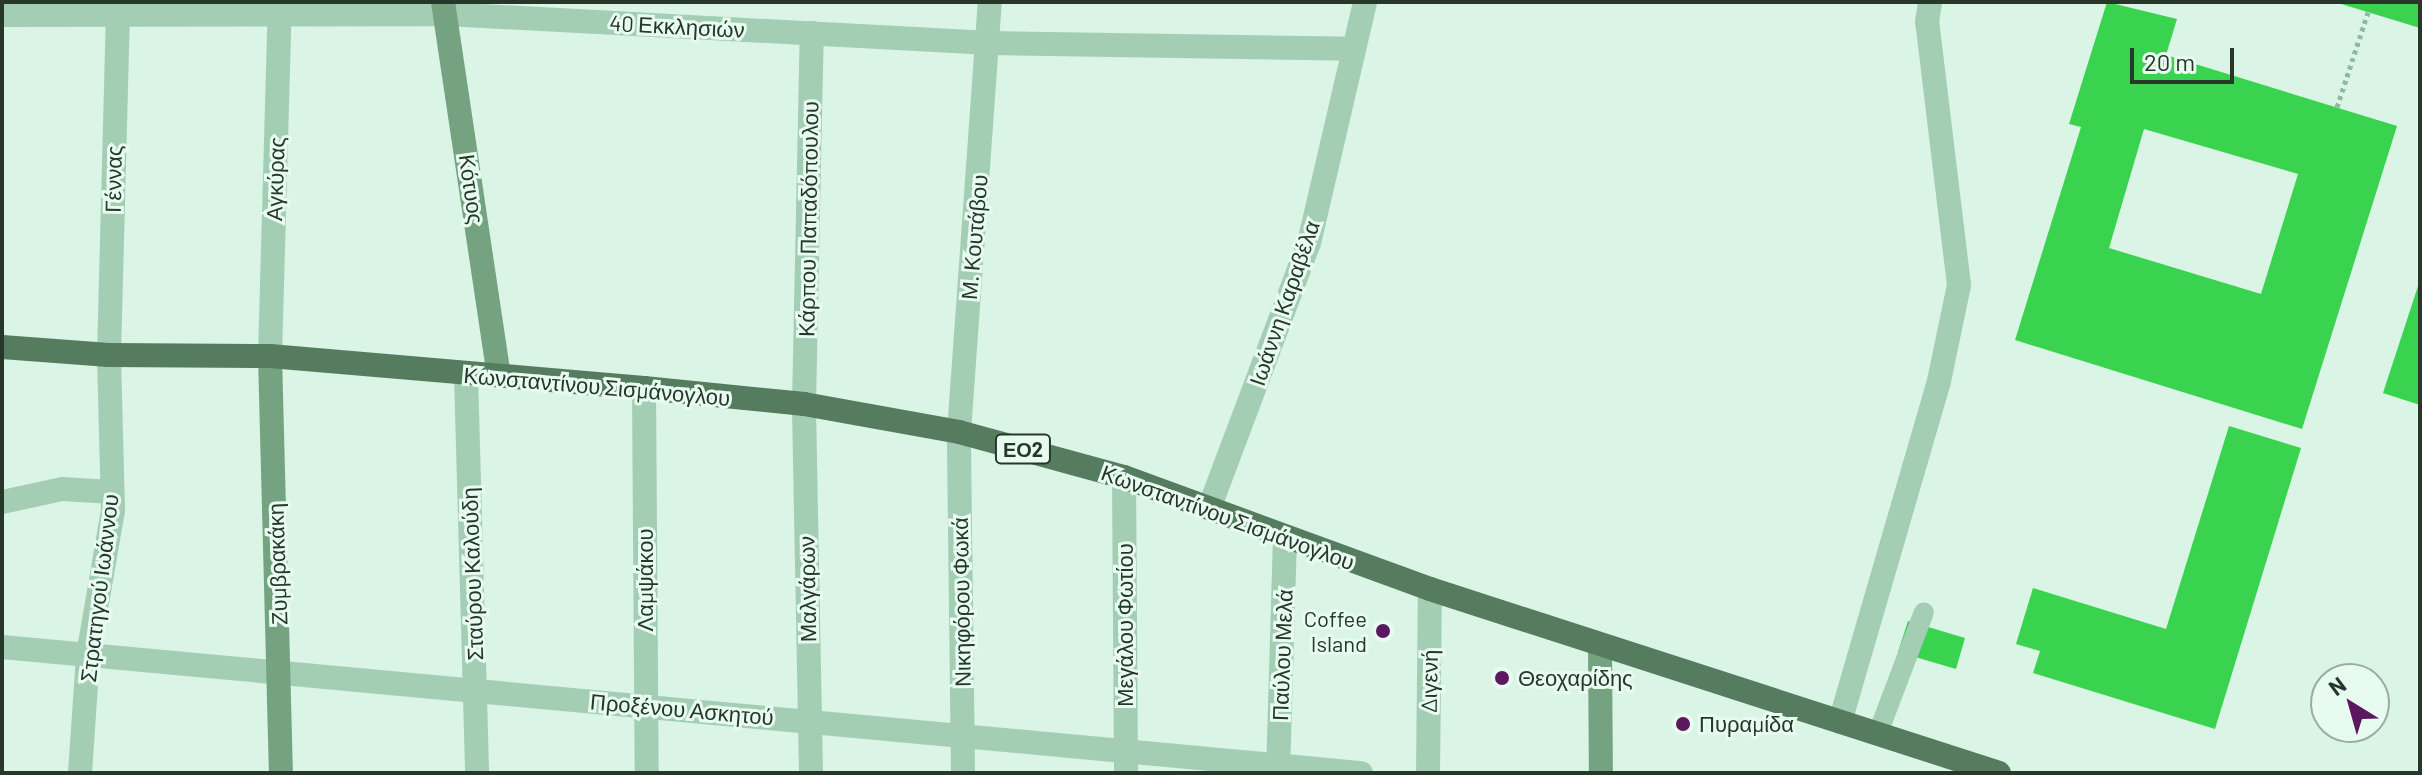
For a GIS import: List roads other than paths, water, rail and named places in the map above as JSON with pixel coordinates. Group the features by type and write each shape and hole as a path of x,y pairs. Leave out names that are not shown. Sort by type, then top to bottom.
{"main road":[{"name":"Κωνσταντίνου Σισμάνογλου","path":"2,347 109,355 270,356 644,388 804,404 959,432 1124,477 1430,589 1999,773"}],"street":[{"name":"Μ. Κουτάβου","path":"959,432 990,43 990,2"},
{"name":"Ιωάννη Καραβέλα","path":"1210,506 1309,243 1365,2"},
{"path":"1840,722 1939,381 1959,285 1927,22 1930,2"},
{"name":"40 Εκκλησιών","path":"2,15 118,8 444,8 990,43 1353,49"},
{"name":"Γέννας","path":"109,355 118,8"},
{"name":"Αγκύρας","path":"270,356 280,8"},
{"name":"Κότυος","path":"444,8 499,376"},
{"name":"Κάρπου Παπαδόπουλου","path":"804,404 812,33"},
{"name":"Στρατηγού Ιωάννου","path":"80,773 88,655 112,492 109,355"},
{"name":"Ζυμβρακάκη","path":"270,356 281,673 281,773"},
{"name":"Σταύρου Καλούδη","path":"466,375 477,773"},
{"name":"Λαμψάκου","path":"644,388 647,773"},
{"name":"Μαλγάρων","path":"804,404 811,773"},
{"name":"Νικηφόρου Φωκά","path":"959,432 963,773"},
{"name":"Μεγάλου Φωτίου","path":"1124,477 1126,762"},
{"path":"2,502 62,489 112,492"},
{"name":"Παύλου Μελά","path":"1278,769 1285,538"},
{"name":"Διγενή","path":"1428,773 1430,589"},
{"path":"1600,645 1601,773"},
{"name":"Προξένου Ασκητού","path":"2,647 963,736 1126,762 1361,773"}],"lane":[{"path":"1878,733 1924,612"}],"place":[{"name":"Coffee Island","path":"1383,631"},
{"name":"Θεοχαρίδης","path":"1502,678"},
{"name":"Πυραμίδα","path":"1683,724"}]}
